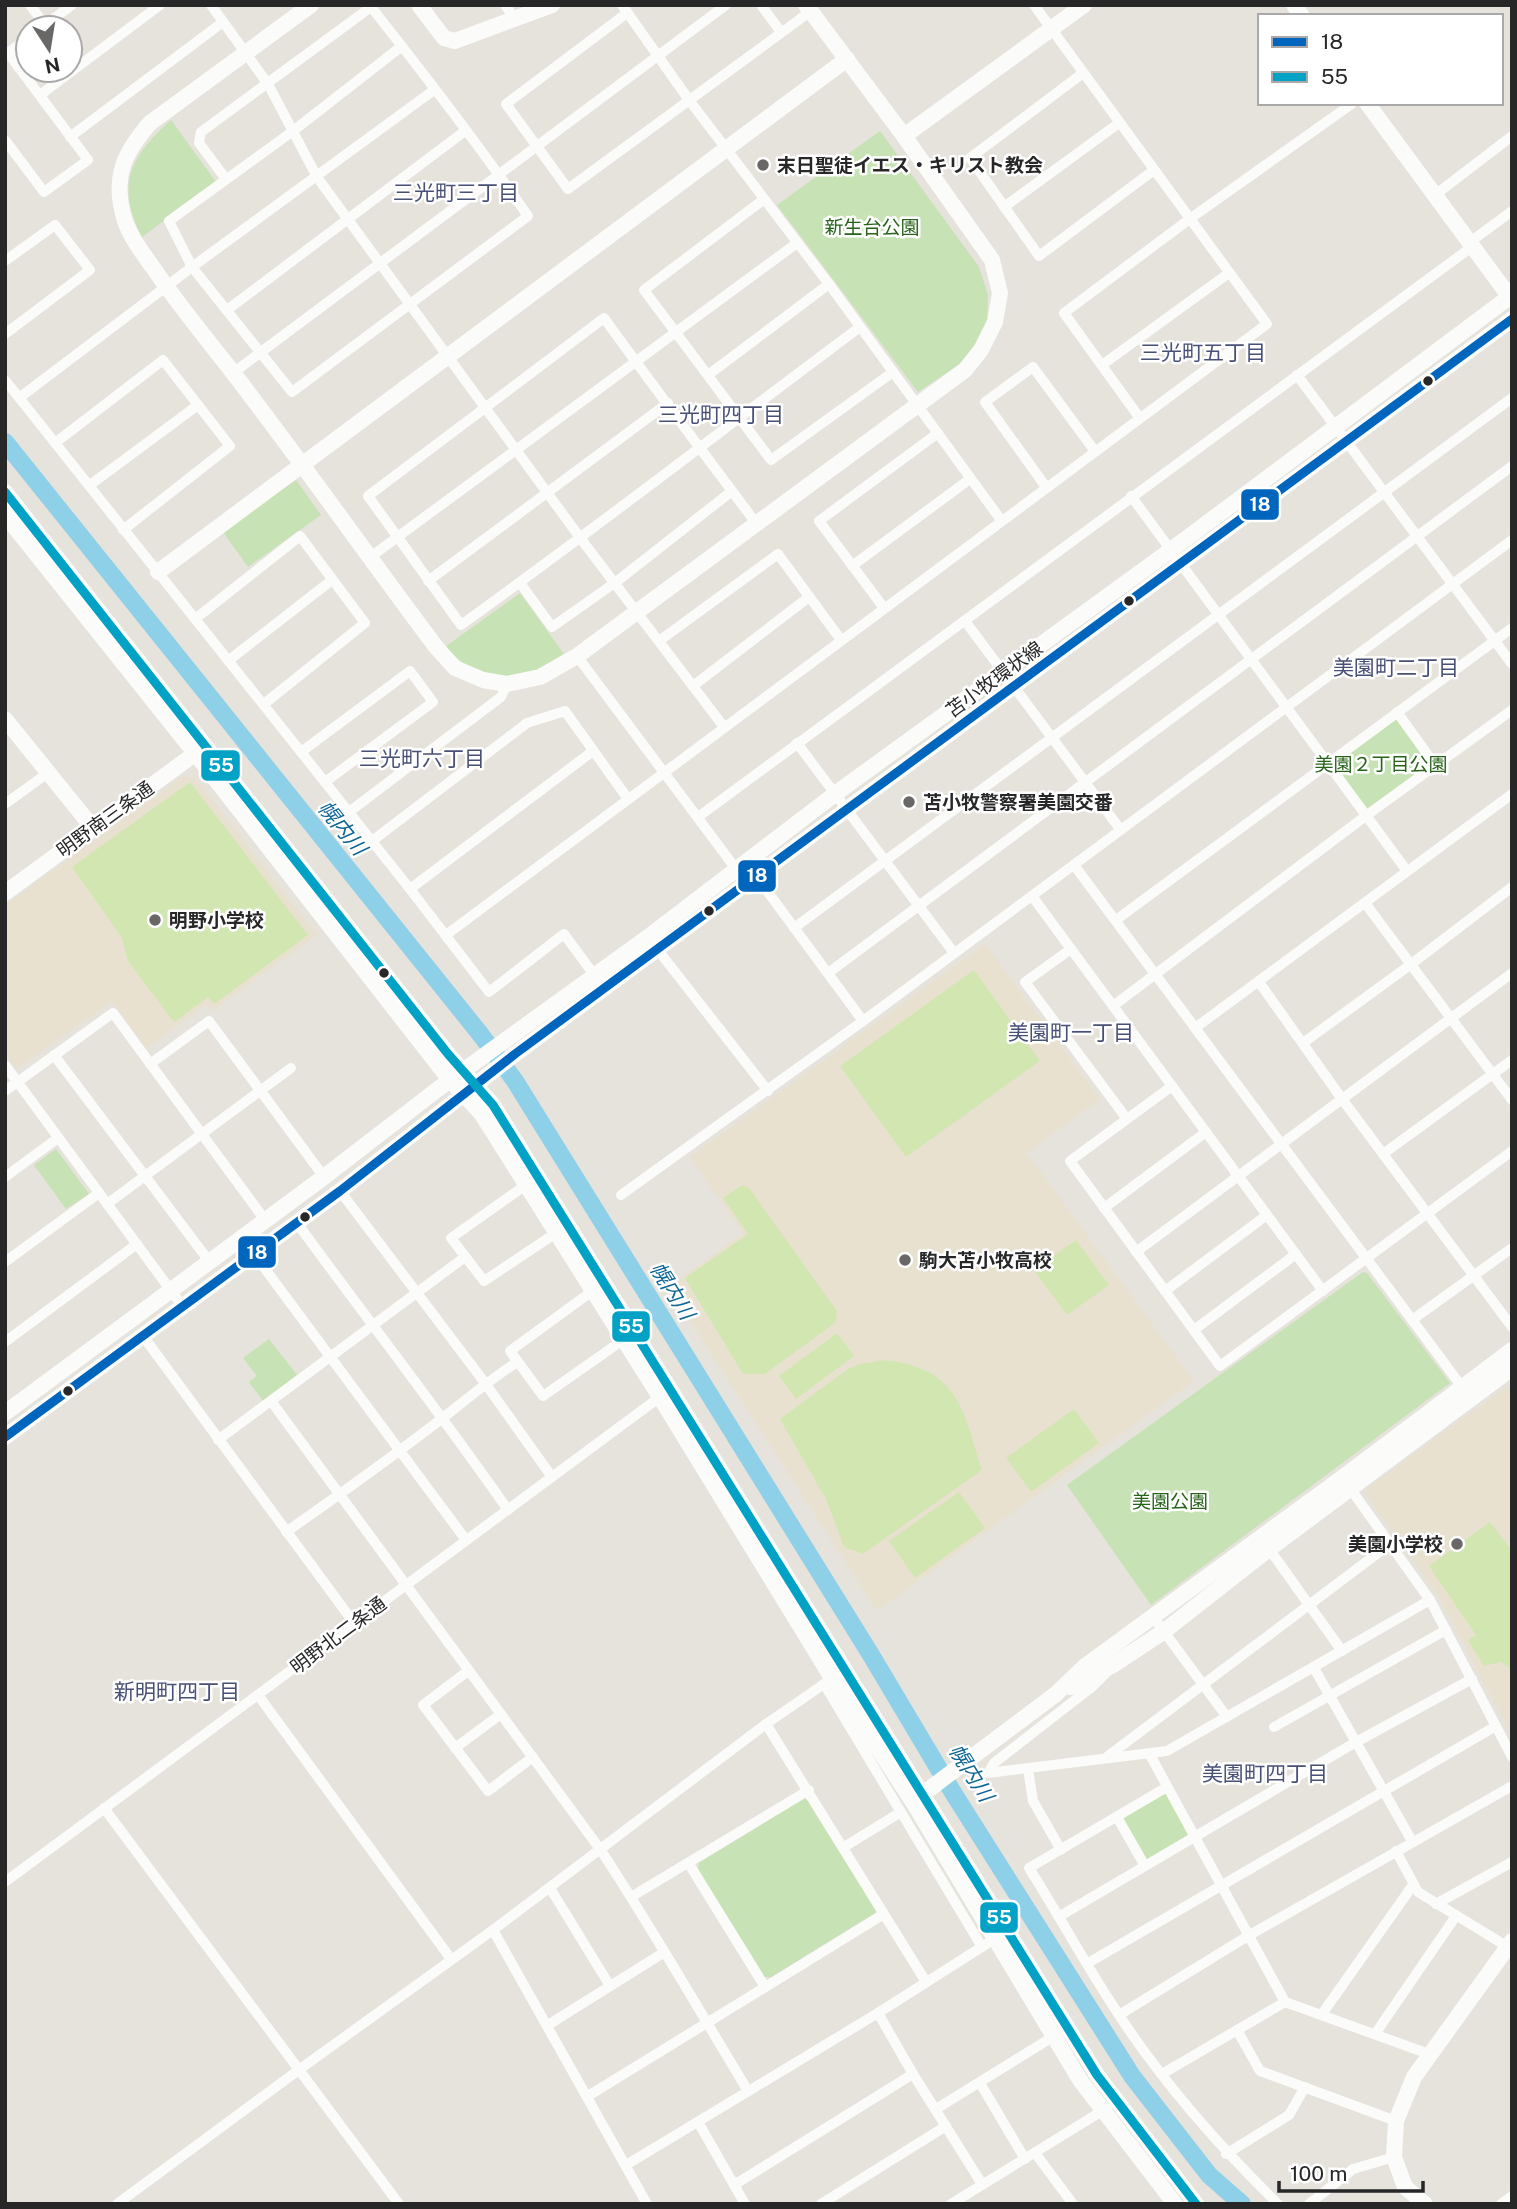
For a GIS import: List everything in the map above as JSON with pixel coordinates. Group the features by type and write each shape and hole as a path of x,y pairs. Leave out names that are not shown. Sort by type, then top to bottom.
{"street":[{"path":"40,95 160,5"},
{"path":"211,5 268,84 317,177 448,358 486,405 548,493 724,727"},
{"path":"311,5 150,123 131,146 124,161 118,191 123,217 134,241 166,287 436,647 455,668 483,680 507,684 540,677 577,656 637,610 917,405 965,370 981,350 995,322 1000,293 992,260 809,8 781,32 689,100 568,189 506,104 624,9 689,100 829,284 917,405 938,433 1001,520"},
{"path":"419,5 444,38 455,41 552,5"},
{"path":"505,5 515,19"},
{"path":"233,373 726,5"},
{"path":"761,5 781,32"},
{"path":"446,935 1094,450 1267,324 1034,5"},
{"path":"904,136 1083,5"},
{"path":"226,179 199,143 201,132 371,7 402,46 465,131 500,175 528,216 411,306 292,392 192,267 169,222 293,131 402,46"},
{"path":"70,136 223,22"},
{"path":"5,139 44,192 88,160 7,54"},
{"path":"158,572 847,59"},
{"path":"1083,73 970,158 1039,257 1154,170"},
{"path":"19,398 434,90"},
{"path":"1139,417 1064,313 1191,218 1350,105"},
{"path":"1368,105 1512,297"},
{"path":"1004,207 1119,123"},
{"path":"227,310 465,131"},
{"path":"1435,195 1512,136"},
{"path":"763,200 645,290 738,417 771,460 893,372"},
{"path":"698,817 1297,375 1512,211"},
{"path":"5,261 55,225 90,270 5,334"},
{"path":"369,558 797,243"},
{"path":"1102,365 1229,272"},
{"path":"708,375 829,284"},
{"name":"苫小牧環状線","path":"5,1437 340,1191 653,943 736,869 835,794 1171,550 1512,297"},
{"path":"756,523 732,491 700,447 668,403 604,318 368,496 461,625 582,539 700,447 738,417 860,327"},
{"name":"苫小牧環状線","path":"5,1413 505,1040 595,976 653,943 756,876 1512,318"},
{"path":"55,443 163,360 230,446 123,530"},
{"path":"1046,486 985,402 1033,367 1094,450"},
{"path":"1297,375 1512,664"},
{"path":"5,380 264,704 489,992 564,934 595,976"},
{"path":"794,928 1512,398"},
{"path":"428,581 668,403"},
{"path":"90,485 198,405"},
{"path":"884,608 819,521 938,433"},
{"path":"828,974 1512,467"},
{"path":"852,566 971,479"},
{"path":"520,583 552,627 616,582 732,491"},
{"path":"5,492 200,749"},
{"path":"1131,496 1407,871"},
{"path":"5,515 475,1085 481,1114 532,1181 666,1393 834,1677 917,1800 994,1939 1080,2080 1175,2204"},
{"path":"195,619 300,536 365,623 264,704"},
{"path":"621,1195 768,1091 1512,540"},
{"path":"659,641 778,554 841,640"},
{"path":"229,661 332,580"},
{"path":"694,686 809,597"},
{"path":"965,621 1120,829"},
{"path":"1116,920 1512,628"},
{"path":"577,656 736,869"},
{"path":"301,752 410,671 433,702 324,782"},
{"path":"349,812 501,697 507,684"},
{"path":"1112,1006 1512,710"},
{"path":"372,841 527,723 565,711 628,799"},
{"path":"1397,712 1435,765"},
{"path":"7,724 93,828"},
{"path":"797,743 954,953"},
{"name":"明野南三条通","path":"5,893 200,749"},
{"path":"410,889 593,751"},
{"path":"5,804 49,772"},
{"path":"1195,1028 1512,794"},
{"path":"1074,865 1466,1393"},
{"path":"756,876 863,1021"},
{"path":"1303,1044 1512,887"},
{"path":"1032,896 1323,1291"},
{"path":"1365,903 1512,1100"},
{"path":"653,943 768,1091"},
{"path":"1070,949 1025,982 1127,1119"},
{"path":"1136,1252 1512,973"},
{"path":"1259,982 1342,1099 1512,1327"},
{"path":"5,1091 113,1013 265,1220"},
{"path":"150,1064 209,1021 324,1177"},
{"path":"54,1055 209,1261"},
{"path":"1383,1154 1512,1060"},
{"path":"5,1065 183,1307"},
{"path":"107,1204 291,1068"},
{"path":"1172,1086 1070,1161 1220,1366 1512,1151"},
{"path":"1104,1208 1206,1132"},
{"path":"5,1177 58,1138"},
{"path":"532,1181 556,1233 598,1286 623,1340 666,1393"},
{"path":"532,1181 451,1238 484,1282 556,1233"},
{"path":"340,1191 485,1383 552,1477"},
{"path":"5,1262 99,1193"},
{"path":"1165,1291 1268,1215"},
{"path":"297,1223 443,1418 508,1510"},
{"path":"5,1342 136,1244"},
{"path":"1412,1320 1512,1248"},
{"path":"254,1254 466,1540"},
{"path":"1194,1330 1296,1254"},
{"path":"218,1440 465,1257"},
{"path":"598,1286 510,1352 543,1396 623,1340"},
{"path":"143,1336 354,1623"},
{"path":"844,1847 958,1770 1056,1694 1084,1667 1265,1543 1347,1483 1466,1393 1512,1350"},
{"path":"286,1532 340,1495 485,1383 517,1362"},
{"path":"1466,1393 1512,1368"},
{"name":"明野北二条通","path":"5,1882 666,1393"},
{"path":"271,1401 600,1849 748,2091"},
{"path":"1347,1483 1430,1600 1512,1757"},
{"path":"1265,1543 1342,1651"},
{"path":"1056,1694 1113,1665 1163,1632 1265,1543"},
{"path":"1108,1756 1390,1544"},
{"path":"1113,1665 1093,1686 994,1763 988,1773 1108,1756 1167,1751 1430,1600"},
{"path":"1154,1618 1227,1717"},
{"path":"1274,1727 1446,1630"},
{"path":"1314,1668 1412,1841"},
{"path":"468,1671 423,1705 488,1791 533,1757"},
{"path":"117,2204 550,1888 766,1724 834,1677"},
{"path":"1060,1916 1356,1742 1472,1679"},
{"path":"258,1695 451,1959"},
{"path":"456,1748 500,1714"},
{"path":"766,1724 926,1982"},
{"path":"1088,1963 1496,1726"},
{"path":"1149,1753 1285,2002 1429,2054"},
{"path":"1028,1769 1032,1801 1060,1850"},
{"path":"1119,2015 1248,1936 1512,1786"},
{"path":"1167,1787 1029,1868 1119,2015 1162,2074 1226,2154 1278,2204"},
{"path":"631,1897 809,1790"},
{"path":"104,1808 400,2204"},
{"path":"1117,1817 1146,1866"},
{"path":"1396,1851 1418,1892 1456,1916 1510,1944 1414,2077 1395,2122 1394,2157 1405,2187 1425,2204"},
{"path":"1436,1904 1512,1862"},
{"path":"689,1864 765,1987"},
{"path":"1322,2014 1413,1885"},
{"path":"550,1888 610,1986"},
{"path":"587,2096 884,1914"},
{"path":"1375,2034 1456,1916"},
{"path":"493,1930 647,2204"},
{"path":"626,2165 878,2013 994,1939"},
{"path":"994,1939 1068,2028 1097,2075 1196,2204"},
{"path":"548,2025 663,1953"},
{"path":"1162,2074 1285,2002"},
{"path":"878,2013 982,2184"},
{"path":"936,2109 1068,2028"},
{"path":"1237,2030 1261,2071 1395,2122"},
{"path":"734,2185 913,2074"},
{"path":"980,2083 1030,2156 1071,2203"},
{"path":"1226,2154 1289,2115 1305,2087"},
{"path":"951,2204 1117,2101"},
{"path":"698,2122 745,2204"},
{"path":"821,2204 946,2126"},
{"path":"1309,2204 1353,2169 1394,2157"},
{"path":"1501,2204 1512,2196"}],"shaded area":[{"name":"明野小学校","path":"182,777 195,778 317,935 212,1011 206,1004 147,1048 112,1001 17,1069 5,1053 5,905"},
{"name":"駒大苫小牧高校","path":"985,944 1100,1099 1027,1153 1194,1381 877,1611 668,1287 743,1233 690,1157"},
{"name":"美園小学校","path":"1512,1383 1512,1736 1438,1595 1365,1493 1367,1488"}],"green space":[{"path":"171,120 216,182 142,237 129,202 131,173 145,147"},
{"name":"新生台公園","path":"880,131 979,267 988,295 987,320 976,344 961,363 918,392 777,205"},
{"path":"296,480 321,515 248,567 223,532"},
{"path":"520,593 564,654 536,672 511,677 486,674 475,669 445,647"},
{"name":"美園２丁目公園","path":"1397,712 1435,765 1367,815 1327,762"},
{"path":"190,782 308,935 214,1004 208,997 174,1022 128,961 122,938 72,867"},
{"path":"974,970 1040,1061 906,1157 840,1066"},
{"path":"56,1149 89,1194 66,1209 34,1165"},
{"path":"742,1185 749,1188 837,1311 836,1322 765,1374 743,1374 685,1278 748,1234 723,1198"},
{"path":"1076,1240 1109,1285 1067,1315 1034,1270"},
{"name":"美園公園","path":"1363,1272 1367,1273 1450,1383 1151,1605 1067,1485"},
{"path":"837,1333 854,1356 796,1399 779,1376"},
{"path":"269,1339 297,1375 263,1401 249,1382 257,1376 243,1358"},
{"path":"885,1360 929,1372 943,1382 962,1410 982,1470 863,1554 844,1547 826,1499 780,1419 848,1369"},
{"path":"1074,1409 1099,1443 1031,1492 1006,1458"},
{"path":"959,1492 985,1528 915,1578 889,1541"},
{"path":"1490,1522 1512,1551 1512,1670 1501,1662 1484,1666 1468,1640 1476,1635 1429,1566"},
{"path":"1167,1787 1195,1838 1145,1866 1117,1817"},
{"path":"804,1798 809,1801 876,1910 771,1977 764,1977 698,1869 699,1863"}],"waterway":[{"name":"幌内川","path":"5,442 481,1035 515,1081 871,1655 952,1791 1132,2076 1209,2175 1242,2204"}],"transit line":[{"name":"18","path":"5,1437 340,1191 515,1054 1512,319"},
{"name":"55","path":"5,492 448,1054 493,1105 1097,2075 1196,2204"}],"place":[{"name":"末日聖徒イエス・キリスト教会","path":"763,165"},
{"name":"苫小牧警察署美園交番","path":"909,802"},
{"name":"明野小学校","path":"155,920"},
{"name":"駒大苫小牧高校","path":"905,1260"},
{"name":"美園小学校","path":"1457,1544"}],"district":[{"name":"三光町三丁目","path":"456,193"},
{"name":"三光町五丁目","path":"1203,353"},
{"name":"三光町四丁目","path":"721,415"},
{"name":"美園町二丁目","path":"1396,668"},
{"name":"三光町六丁目","path":"422,759"},
{"name":"美園町一丁目","path":"1071,1033"},
{"name":"新明町四丁目","path":"177,1692"},
{"name":"美園町四丁目","path":"1265,1774"}]}
